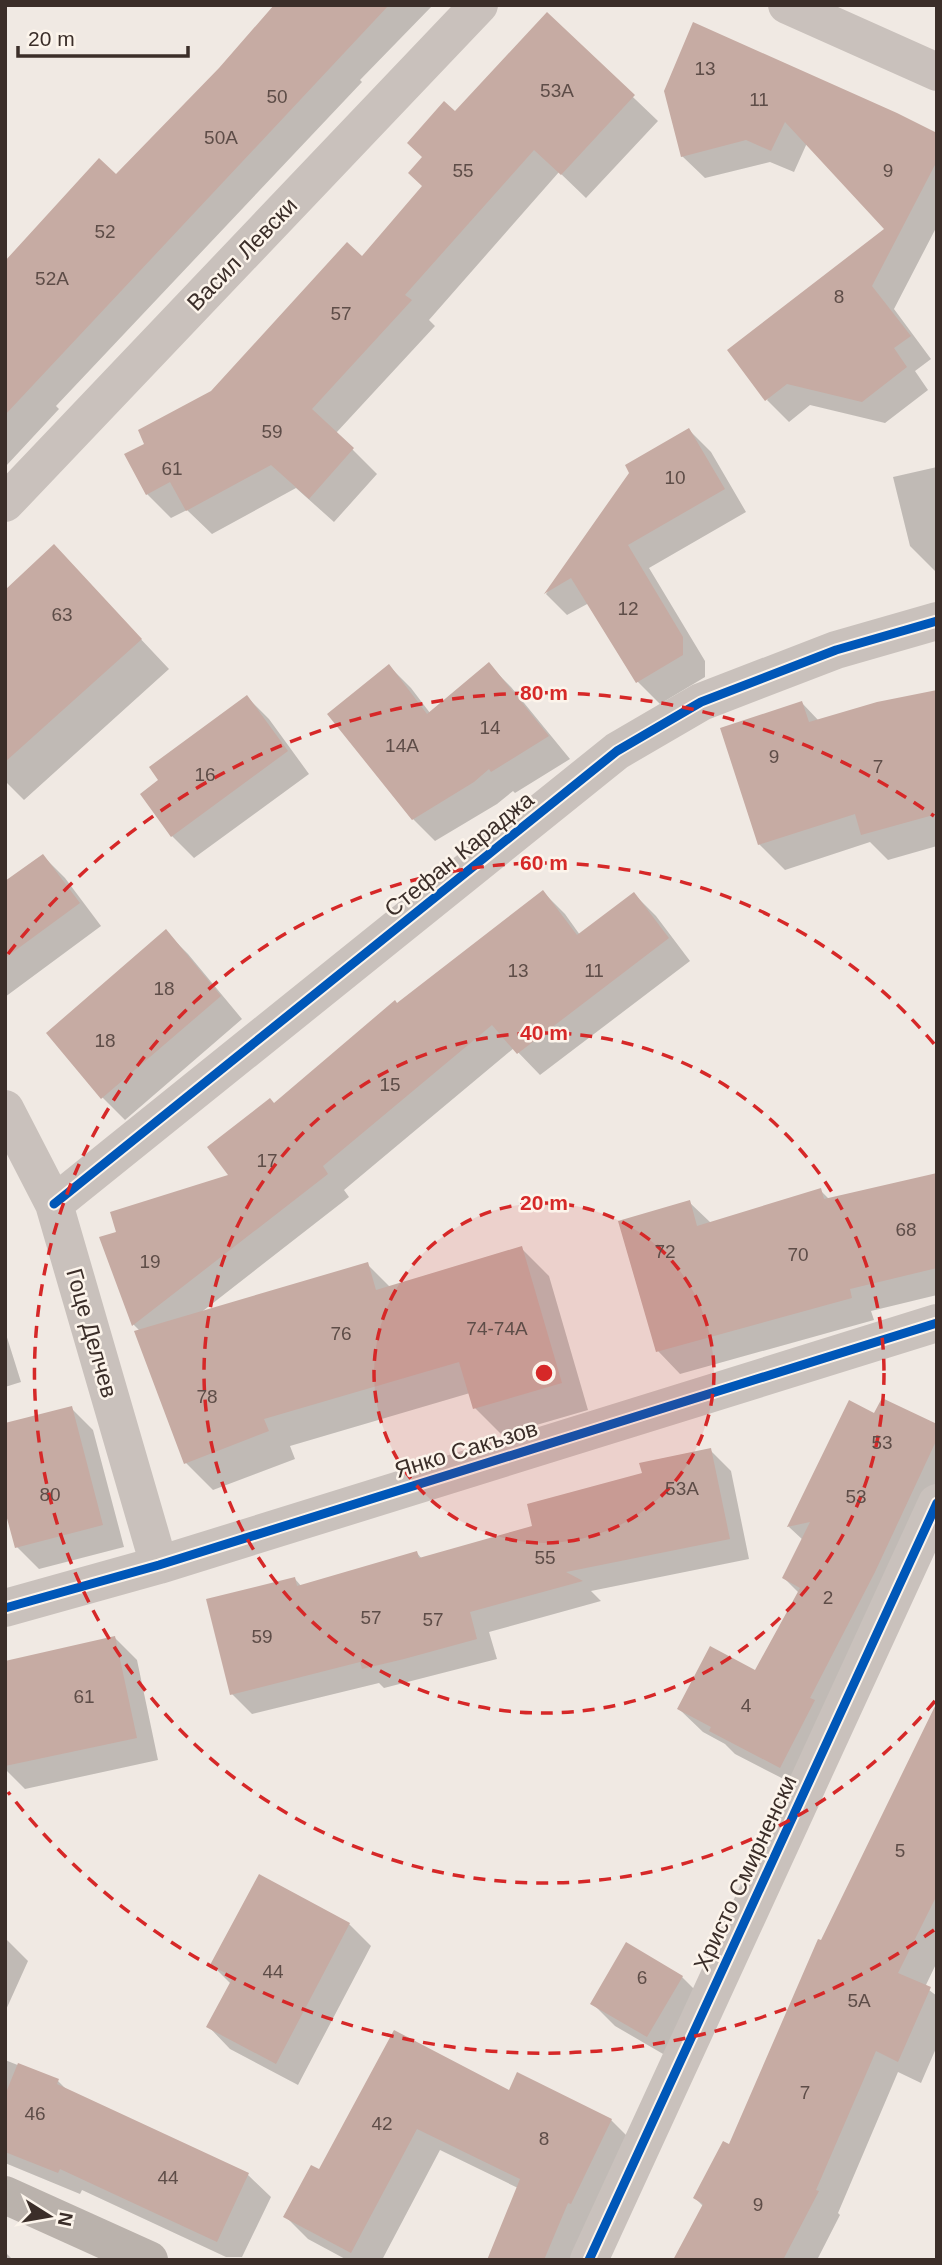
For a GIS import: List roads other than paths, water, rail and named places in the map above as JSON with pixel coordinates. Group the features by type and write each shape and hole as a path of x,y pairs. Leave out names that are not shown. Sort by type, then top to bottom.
{"street":[{"name":"Васил Левски","path":"5,503 479,5"},
{"path":"787,5 937,72"},
{"name":"Стефан Караджа","path":"54,1204 617,751 701,702 836,650 937,621"},
{"name":"Гоце Делчев","path":"5,1109 54,1204 159,1565"},
{"name":"Янко Сакъзов","path":"5,1608 159,1565 937,1323"},
{"name":"Христо Смирненски","path":"589,2260 937,1503"},
{"path":"5,2195 149,2260"}]}
